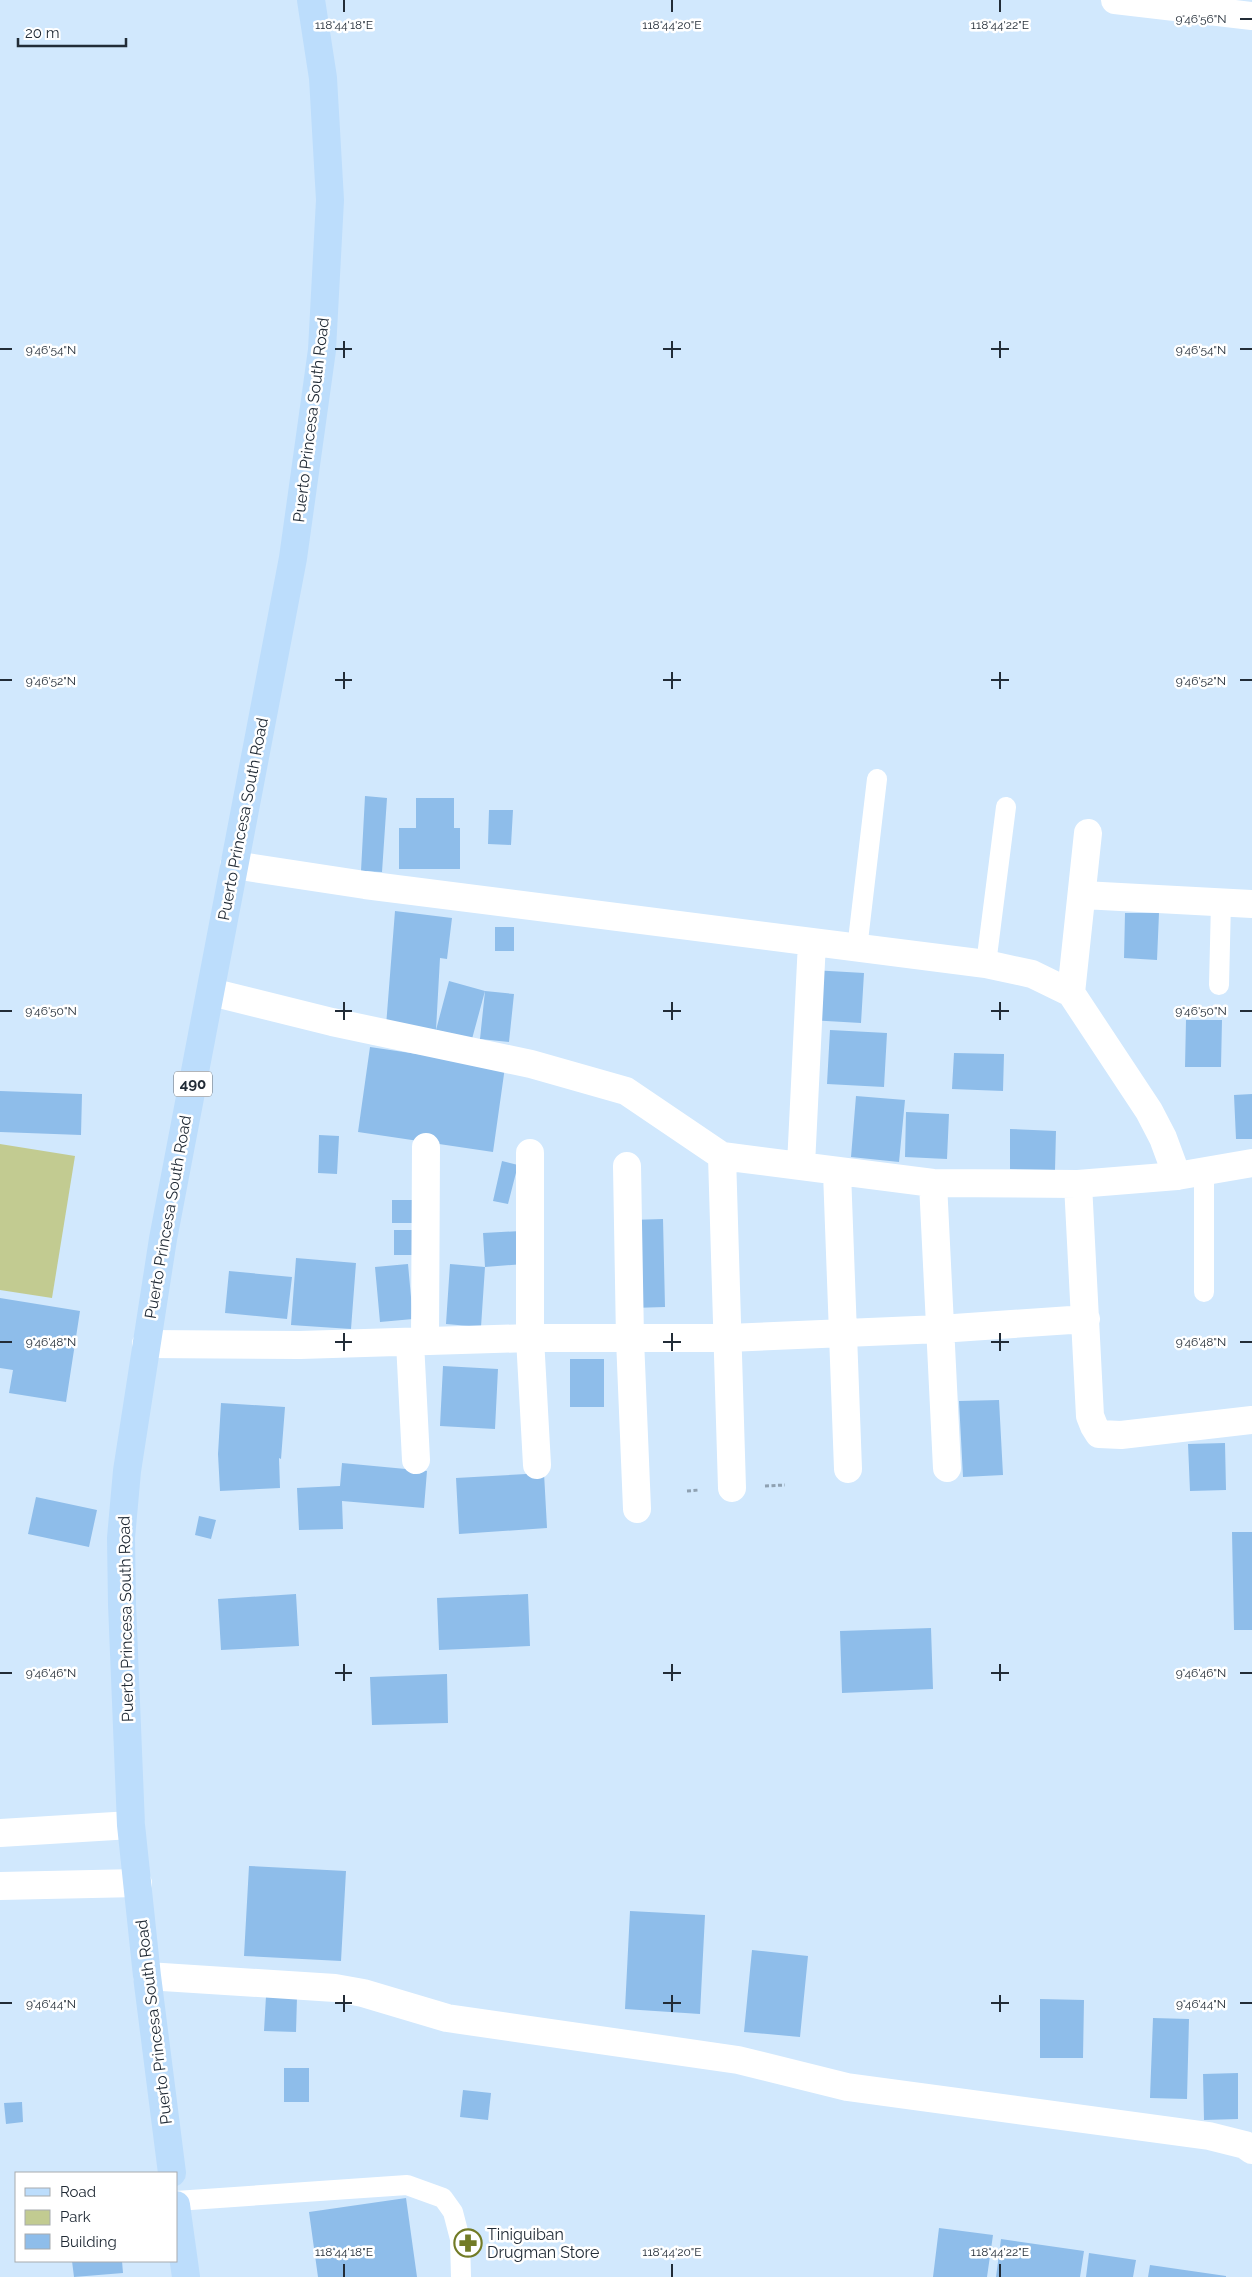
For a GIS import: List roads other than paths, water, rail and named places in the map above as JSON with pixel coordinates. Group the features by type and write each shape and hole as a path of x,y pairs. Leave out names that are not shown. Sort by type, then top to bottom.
{"main road":[{"name":"Puerto Princesa South Road","path":"172,2172 147,1976 132,1825 121,1538 127,1470 146,1344 234,865 293,558 322,350 330,200 323,78 311,0"},
{"path":"178,2219 186,2277"}],"street":[{"path":"1116,0 1252,16"},
{"path":"1070,993 1083,895 1088,833"},
{"path":"234,865 365,885 986,964 1032,974 1070,993 1149,1111 1163,1138 1177,1176"},
{"path":"1083,895 1252,904"},
{"path":"801,1165 812,942"},
{"path":"211,992 332,1022 531,1064 626,1091 722,1156 933,1183 1078,1184 1177,1176 1252,1163"},
{"path":"416,1460 417,1342 426,1147"},
{"path":"530,1152 530,1338 537,1465"},
{"path":"722,1156 732,1488"},
{"path":"627,1166 630,1339 637,1509"},
{"path":"837,1172 848,1469"},
{"path":"933,1183 946,1468"},
{"path":"1078,1184 1090,1416 1100,1434 1121,1435 1252,1420"},
{"path":"146,1344 300,1345 530,1338 728,1338 940,1329 1086,1319"},
{"path":"0,1833 132,1825"},
{"path":"0,1886 138,1883"},
{"path":"147,1976 335,1988 363,1993 447,2018 738,2060 847,2087 1209,2136 1245,2145 1252,2150"}],"lane":[{"path":"857,949 877,779"},
{"path":"986,964 1006,807"},
{"path":"1219,985 1221,902"},
{"path":"1204,1172 1204,1292"},
{"path":"178,2201 407,2185 443,2198 453,2212 460,2239 461,2277"}],"place":[{"name":"Tiniguiban Drugman Store","path":"468,2243"}]}
